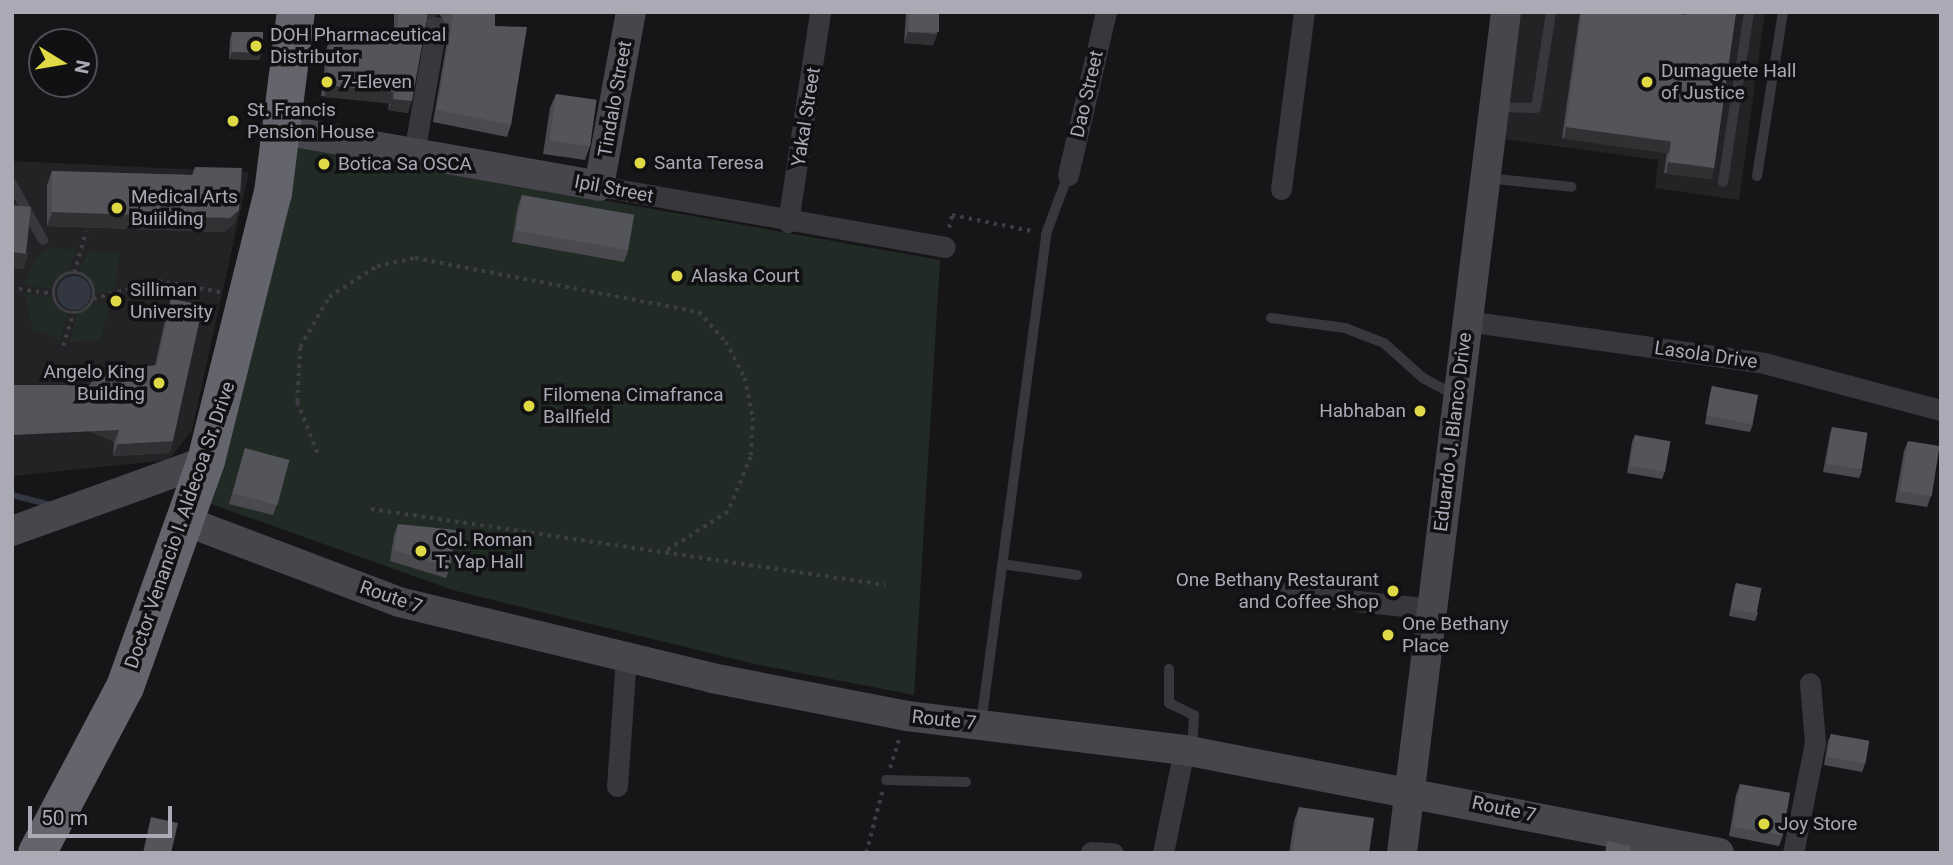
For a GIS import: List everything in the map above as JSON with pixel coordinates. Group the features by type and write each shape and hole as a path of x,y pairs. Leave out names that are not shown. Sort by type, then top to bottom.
{"highway":[{"name":"Doctor Venancio I. Aldecoa Sr. Drive","path":"37,853 125,687 205,460 254,284 283,130 296,12"}],"street":[{"name":"Tindalo Street","path":"600,186 631,12"},
{"name":"Yakal Street","path":"788,222 820,12"},
{"name":"Dao Street","path":"1068,175 1106,12"},
{"path":"1281,189 1304,12"},
{"name":"Eduardo J. Blanco Drive","path":"1402,853 1506,12"},
{"path":"414,153 436,27"},
{"name":"Ipil Street","path":"283,130 788,222 945,247"},
{"name":"Lasola Drive","path":"1466,321 1764,363 1941,410"},
{"path":"12,531 205,460"},
{"name":"Route 7","path":"185,521 399,602 626,658 907,716 1188,750 1408,789 1719,853"},
{"path":"1284,593 1431,609"},
{"path":"617,786 626,658"},
{"path":"1793,853 1815,743 1810,683"},
{"path":"1163,853 1188,750"},
{"path":"1091,852 1113,853"}],"lane":[{"path":"1493,106 1536,108 1551,12"},
{"path":"1723,181 1749,12"},
{"path":"1757,176 1783,12"},
{"path":"981,724 1046,234 1068,175"},
{"path":"1484,178 1572,187"},
{"path":"12,184 43,240"},
{"path":"1271,318 1345,328 1384,343 1423,378 1457,396"},
{"path":"1002,564 1077,575"},
{"path":"1169,668 1169,703 1193,712 1196,721 1188,750"},
{"path":"886,780 967,782"}],"path":[{"path":"945,247 952,215 1046,234"},
{"path":"74,273 86,233"},
{"path":"317,453 297,402 300,347 329,297 377,266 415,258 699,312 726,342 745,378 753,418 751,457 728,512 665,552"},
{"path":"73,313 60,307 55,294 60,279 74,273 90,281 93,299"},
{"path":"62,346 73,313 93,299 158,281 222,293"},
{"path":"19,289 55,294"},
{"path":"371,509 885,585"}],"shaded area":[{"path":"1521,12 1765,12 1739,200 1655,188 1658,160 1504,139"},
{"path":"298,146 940,260 914,695 759,665 456,591 208,503"},
{"name":"Silliman University","path":"12,161 249,172 192,430 169,460 12,476"},
{"path":"49,247 76,250 70,270 53,289 24,285 35,259"},
{"path":"88,251 120,254 114,292 96,294 79,271"},
{"path":"74,276 86,281 91,293 86,305 74,310 62,305 57,293 62,281"},
{"path":"24,293 52,297 68,316 60,341 33,329"},
{"path":"112,302 100,340 69,343 76,315 94,303"}],"building":[{"path":"398,12 428,12 412,101 393,99 394,92 326,85 331,36 398,43"},
{"path":"450,12 495,12 495,26 527,27 511,125 437,110 453,17"},
{"path":"909,12 939,12 939,32 909,32"},
{"name":"Dumaguete Hall of Justice","path":"1582,12 1669,12 1687,15 1688,12 1736,12 1714,168 1668,162 1671,141 1566,127"},
{"path":"232,32 263,32 263,52 232,52"},
{"path":"556,94 597,100 590,146 549,141"},
{"path":"195,167 242,168 239,210 230,218 52,212 52,171 193,175"},
{"path":"522,195 634,215 628,250 516,230"},
{"path":"12,205 31,207 26,254 12,252"},
{"path":"171,299 203,305 173,441 118,444 119,430 12,435 12,385 97,385 94,372 157,365"},
{"path":"1712,386 1758,395 1752,424 1706,415"},
{"path":"1832,427 1868,433 1862,469 1826,464"},
{"path":"1635,435 1670,441 1665,472 1630,466"},
{"path":"1908,441 1940,446 1932,496 1900,491"},
{"path":"245,448 289,460 277,505 233,493"},
{"name":"Col. Roman T. Yap Hall","path":"398,524 456,530 450,568 394,550"},
{"path":"1736,583 1762,588 1757,613 1731,609"},
{"path":"1831,734 1869,741 1865,763 1827,757"},
{"path":"1740,784 1790,793 1783,835 1733,826"},
{"path":"1299,807 1374,818 1369,853 1292,853"},
{"path":"151,817 178,823 171,853 143,853"},
{"path":"1607,841 1630,846 1629,853 1605,853"}],"waterway":[{"path":"12,495 51,505"}],"place":[{"name":"DOH Pharmaceutical Distributor","path":"256,46"},
{"name":"7-Eleven","path":"327,82"},
{"name":"Dumaguete Hall of Justice","path":"1647,82"},
{"name":"St. Francis Pension House","path":"233,121"},
{"name":"Santa Teresa","path":"640,163"},
{"name":"Botica Sa OSCA","path":"324,164"},
{"name":"Medical Arts Buiilding","path":"117,208"},
{"name":"Alaska Court","path":"677,276"},
{"name":"Silliman University","path":"116,301"},
{"name":"Angelo King Building","path":"159,383"},
{"name":"Filomena Cimafranca Ballfield","path":"529,406"},
{"name":"Habhaban","path":"1420,411"},
{"name":"Col. Roman T. Yap Hall","path":"421,551"},
{"name":"One Bethany Restaurant and Coffee Shop","path":"1393,591"},
{"name":"One Bethany Place","path":"1388,635"},
{"name":"Joy Store","path":"1764,824"}]}
